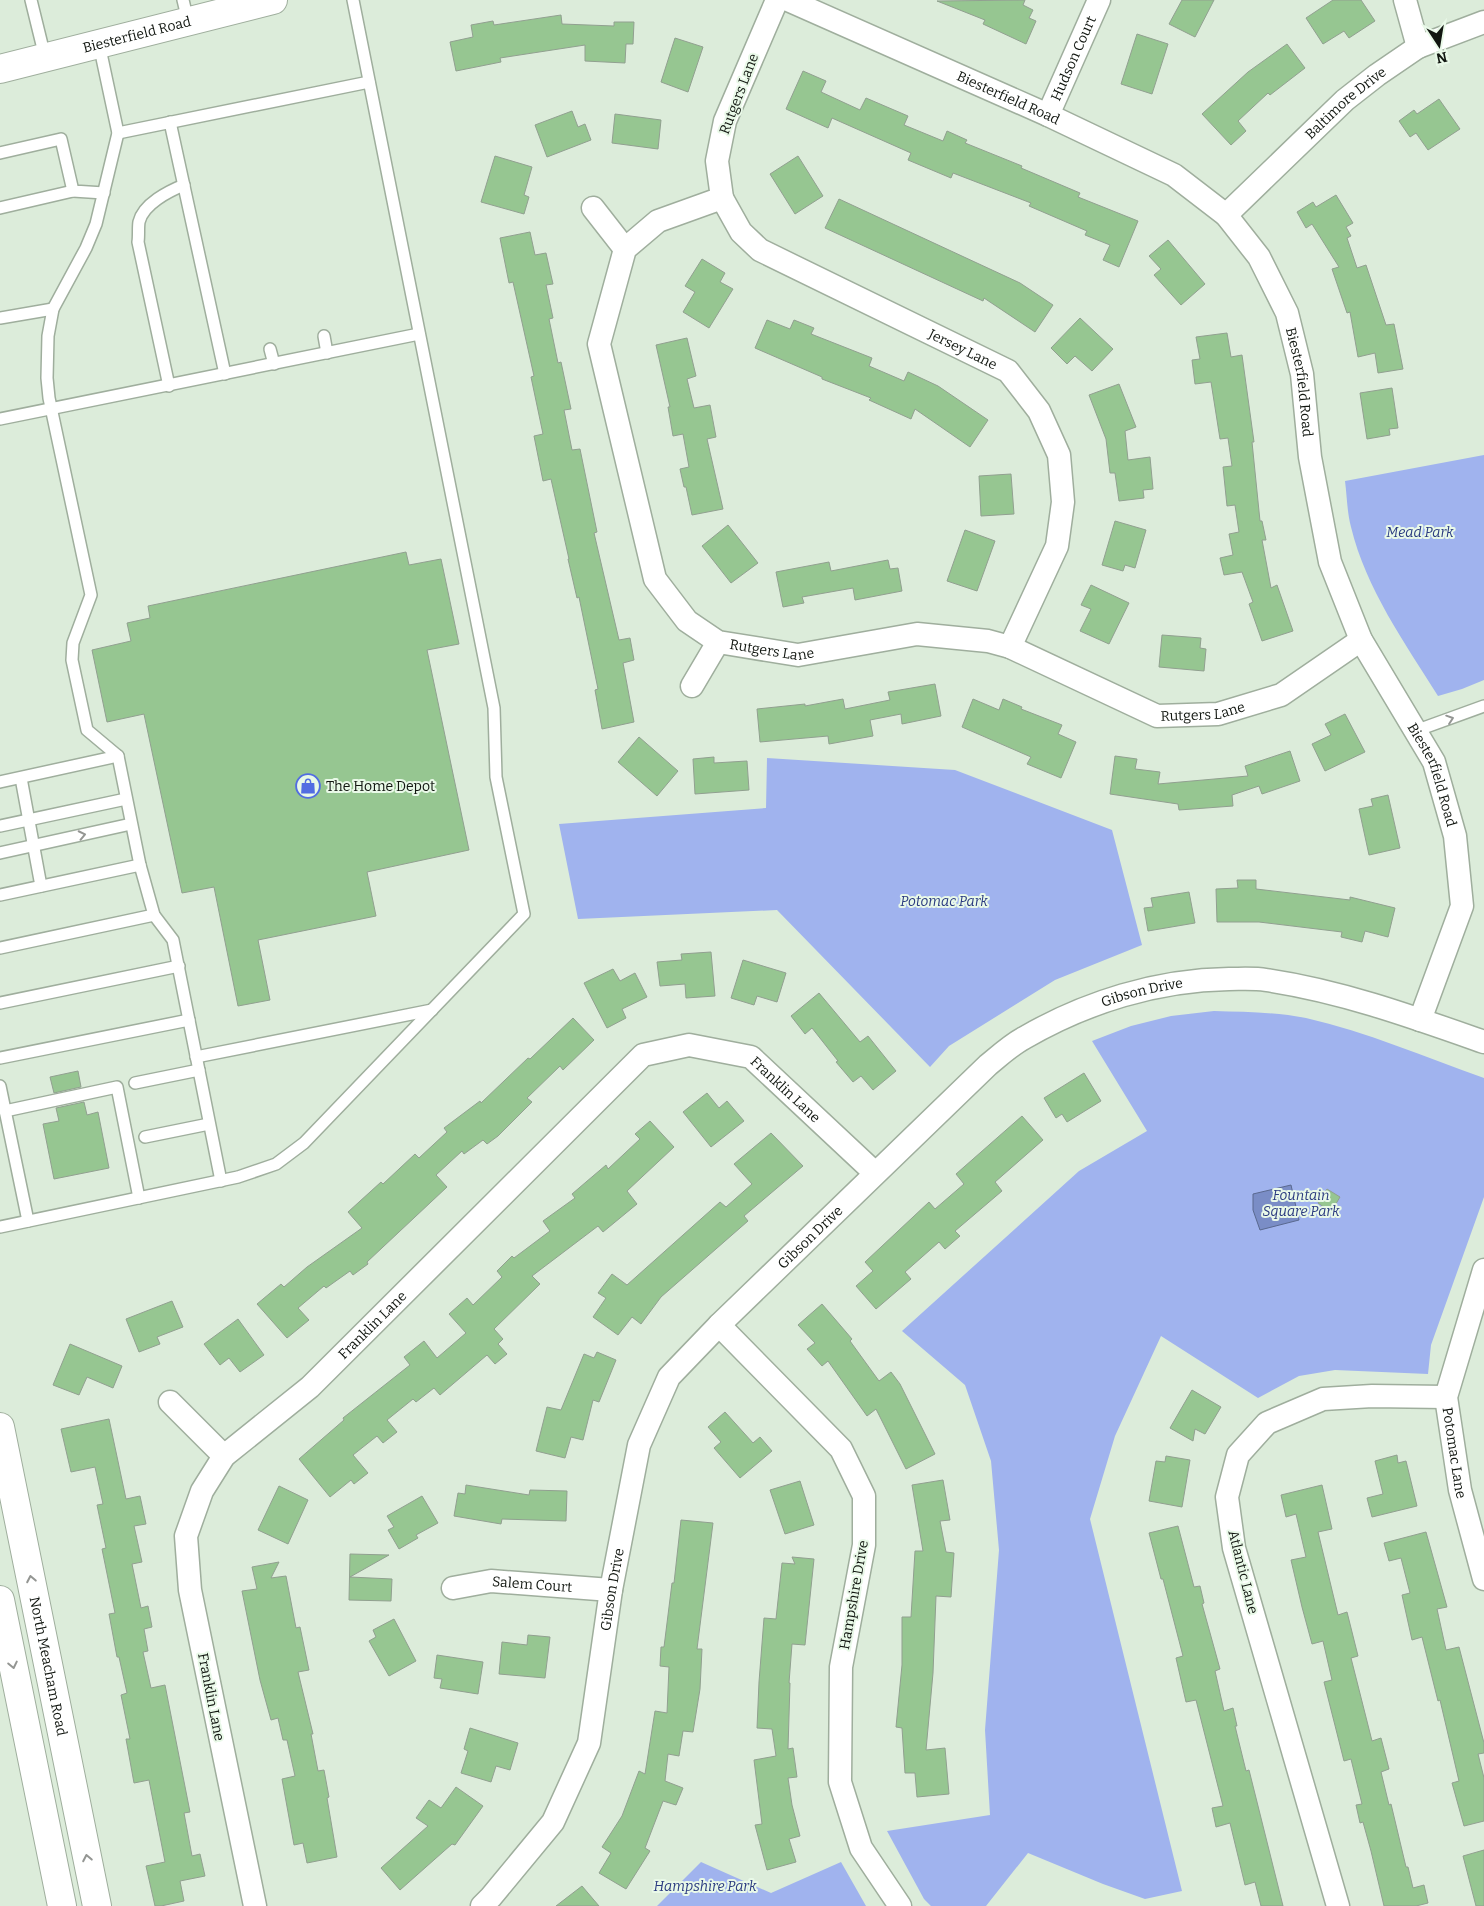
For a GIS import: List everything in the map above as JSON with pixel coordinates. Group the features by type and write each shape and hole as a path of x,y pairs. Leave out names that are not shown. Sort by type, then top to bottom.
{"main road":[{"name":"Biesterfield Road","path":"0,68 99,44 186,11 273,0"},
{"name":"North Meacham Road","path":"0,1427 97,1906"},
{"path":"0,1600 62,1906"}],"street":[{"name":"Rutgers Lane","path":"722,198 717,160 725,121 777,0"},
{"name":"Biesterfield Road","path":"788,0 1048,115 1174,175 1226,215 1259,257 1287,313 1302,374 1310,457 1330,562 1361,640 1434,762 1455,836 1462,906 1420,1020"},
{"name":"Hudson Court","path":"1048,115 1099,0"},
{"path":"1405,0 1418,47"},
{"name":"Baltimore Drive","path":"1226,215 1344,100 1377,74 1418,47 1484,22"},
{"path":"593,208 625,249 658,221 722,198"},
{"name":"Jersey Lane","path":"722,198 741,232 760,250 1008,371 1038,411 1059,455 1063,502 1056,546 1010,647"},
{"name":"Rutgers Lane","path":"625,249 599,344 655,579 687,621 718,642 798,655 917,634 988,642 1010,647 1157,716 1218,714 1281,695 1361,640"},
{"path":"692,686 718,642"},
{"name":"Gibson Drive","path":"482,1906 492,1897 553,1822 589,1744 612,1590 639,1445 669,1377 718,1324 988,1065 1022,1038 1100,1002 1153,986 1202,979 1265,980 1338,996 1420,1020 1484,1042"},
{"name":"Franklin Lane","path":"255,1906 242,1852 189,1581 186,1536 202,1491 224,1456 310,1387 643,1054 689,1045 751,1057 875,1173"},
{"name":"Potomac Lane","path":"1484,1270 1446,1397 1460,1490 1484,1579"},
{"name":"Hampshire Drive","path":"718,1324 841,1448 864,1496 864,1545 841,1667 840,1782 861,1848 900,1906"},
{"name":"Atlantic Lane","path":"1338,1906 1234,1548 1227,1497 1238,1455 1267,1423 1323,1399 1372,1396 1446,1397"},
{"path":"170,1402 224,1456"},
{"name":"Salem Court","path":"453,1588 490,1582 612,1590"}],"lane":[{"path":"31,0 45,57"},
{"path":"0,1227 221,1181 276,1164 304,1143 524,914 496,777 494,708 352,0"},
{"path":"99,44 118,133 96,224 86,248 53,309 47,361 48,398 91,595 73,643 72,660 87,730 118,756 140,865 154,916 173,940 221,1181"},
{"path":"118,133 369,82"},
{"path":"170,122 225,374"},
{"path":"0,153 61,139 73,191"},
{"path":"169,386 138,242 140,220 150,205 164,193 184,185"},
{"path":"0,208 73,191 104,193"},
{"path":"0,318 53,309"},
{"path":"0,420 327,353 377,338 419,334"},
{"path":"324,336 327,353"},
{"path":"270,349 274,364"},
{"path":"1415,731 1484,706"},
{"path":"0,782 118,756"},
{"path":"21,778 35,845 41,886"},
{"path":"0,826 126,799"},
{"path":"0,853 131,824"},
{"path":"0,895 140,865"},
{"path":"0,948 154,916"},
{"path":"0,1003 179,966"},
{"path":"196,1057 432,1010"},
{"path":"0,1058 189,1020"},
{"path":"135,1083 199,1070"},
{"path":"0,1086 28,1221"},
{"path":"5,1111 117,1087 138,1198"},
{"path":"145,1137 209,1124"}],"green space":[{"name":"Mead Park","path":"1484,455 1484,680 1438,696 1400,636 1366,572 1350,521 1345,481"},
{"name":"Potomac Park","path":"767,758 955,770 1112,830 1142,945 1055,980 949,1046 930,1067 777,910 578,919 559,824 766,808"},
{"name":"Fountain Square Park","path":"1214,1011 1272,1013 1306,1018 1374,1038 1484,1078 1484,1197 1431,1345 1428,1374 1335,1370 1299,1376 1258,1398 1161,1336 1115,1436 1090,1519 1182,1891 1145,1899 1028,1853 986,1906 931,1906 924,1899 887,1831 990,1815 985,1730 999,1550 991,1461 965,1385 902,1331 1079,1171 1147,1131 1092,1041 1131,1026 1171,1016"},
{"name":"Hampshire Park","path":"701,1862 771,1893 841,1862 866,1906 657,1906"}],"shaded area":[{"path":"1291,1185 1299,1220 1260,1230 1253,1210 1253,1194"}],"building":[{"path":"1025,0 1023,5 1033,10 1029,18 1036,21 1026,44 983,24 985,20 937,1"},
{"path":"1182,0 1214,0 1195,37 1169,24"},
{"path":"1333,0 1361,0 1375,21 1349,38 1344,31 1323,44 1306,18"},
{"path":"561,15 562,24 614,26 614,22 634,22 633,44 626,44 625,63 585,61 585,45 500,58 501,62 456,71 450,42 473,37 471,25 493,21 494,25"},
{"path":"1137,34 1168,44 1152,94 1121,84"},
{"path":"675,38 703,47 688,92 661,82"},
{"path":"1287,44 1305,68 1270,95 1268,93 1238,121 1246,131 1231,145 1202,114 1248,72"},
{"path":"803,71 826,81 821,92 860,110 866,98 908,116 904,125 943,141 947,131 967,140 965,143 1022,166 1021,168 1080,193 1078,197 1138,221 1119,267 1103,260 1110,245 1085,235 1087,231 1029,206 1031,203 953,173 951,178 908,160 911,153 832,118 828,128 786,109"},
{"path":"1439,99 1460,129 1428,150 1416,133 1410,137 1399,121 1414,110 1417,114"},
{"path":"572,111 578,127 585,124 591,140 547,157 535,125"},
{"path":"615,114 661,120 658,149 612,143"},
{"path":"495,156 532,167 524,195 529,197 524,214 481,202"},
{"path":"798,156 823,196 795,214 770,174"},
{"path":"1336,195 1353,223 1346,227 1351,236 1347,238 1357,268 1366,265 1386,325 1394,324 1403,369 1378,373 1375,353 1358,357 1350,312 1347,313 1332,269 1339,267 1312,224 1306,228 1297,212 1313,202 1316,207"},
{"path":"839,199 1020,283 1053,305 1035,332 984,298 983,301 825,228"},
{"path":"530,232 535,255 546,253 553,284 546,285 553,318 549,319 558,363 561,362 571,409 564,410 572,450 580,449 597,532 594,533 619,640 630,638 634,660 623,663 634,722 602,729 595,690 598,689 579,597 577,598 551,479 543,481 534,436 543,434 531,377 534,376 513,282 509,283 500,238"},
{"path":"1168,240 1205,284 1181,305 1154,275 1161,269 1149,256"},
{"path":"702,259 725,273 720,282 733,289 709,328 683,312 695,292 685,286"},
{"path":"1080,318 1113,349 1092,371 1075,356 1067,364 1051,348"},
{"path":"767,320 790,329 794,320 814,328 811,334 872,358 869,366 904,381 908,372 938,386 988,420 970,447 915,409 911,419 869,400 871,398 822,379 822,377 755,348"},
{"path":"1227,333 1231,357 1242,355 1254,442 1252,442 1260,521 1262,521 1266,540 1262,540 1271,588 1277,585 1293,631 1262,641 1249,604 1253,602 1242,572 1224,575 1220,558 1233,555 1229,534 1239,532 1235,505 1227,506 1223,467 1232,466 1228,438 1220,439 1211,382 1195,384 1192,360 1200,359 1196,337"},
{"path":"687,338 696,376 687,379 694,408 710,405 716,437 707,439 723,509 692,515 680,469 689,467 683,434 673,436 668,407 670,407 656,345"},
{"path":"1119,384 1136,427 1125,431 1128,460 1150,457 1153,489 1143,490 1144,498 1119,501 1115,473 1110,473 1106,439 1089,395"},
{"path":"1392,388 1398,428 1389,429 1390,435 1367,439 1360,393"},
{"path":"1011,474 1014,514 981,516 979,476"},
{"path":"1115,521 1146,530 1135,568 1125,565 1123,571 1102,565"},
{"path":"728,525 758,563 731,583 702,546"},
{"path":"965,530 995,541 977,591 947,581"},
{"name":"The Home Depot","path":"406,552 409,565 441,559 459,644 427,650 469,850 367,872 376,916 258,940 270,1000 238,1006 214,887 182,893 144,714 107,722 92,650 131,641 127,623 150,618 148,606"},
{"path":"888,560 890,569 898,568 902,591 855,600 853,588 802,597 804,603 783,607 776,572 829,562 831,571"},
{"path":"1091,585 1129,603 1109,644 1080,631 1091,609 1081,605"},
{"path":"1162,635 1201,638 1200,648 1206,649 1204,671 1159,667"},
{"path":"935,684 941,716 902,724 901,714 870,720 873,736 829,744 828,736 760,742 757,709 805,704 805,706 843,699 845,709 890,700 888,692"},
{"path":"973,699 999,710 1003,699 1022,707 1021,709 1062,725 1058,734 1076,742 1061,778 1027,764 1031,757 962,727"},
{"path":"1345,714 1365,752 1325,771 1312,744 1331,735 1325,724"},
{"path":"639,737 678,771 657,796 618,762"},
{"path":"1290,751 1300,781 1262,794 1259,786 1232,795 1233,806 1179,810 1178,804 1110,794 1115,756 1137,759 1135,769 1160,772 1158,784 1248,776 1245,766"},
{"path":"714,757 714,763 747,761 749,790 695,794 693,759"},
{"path":"1388,795 1400,848 1369,855 1359,809 1373,806 1371,799"},
{"path":"1237,880 1256,880 1256,889 1350,900 1350,897 1395,908 1388,937 1365,931 1362,942 1341,937 1342,932 1259,922 1217,922 1216,889 1238,888"},
{"path":"1189,892 1195,923 1148,931 1144,908 1153,907 1151,898"},
{"path":"711,952 715,996 686,998 685,984 660,986 657,962 682,960 681,954"},
{"path":"743,960 786,973 777,1002 757,996 754,1005 731,998"},
{"path":"613,969 620,981 635,973 647,997 622,1009 626,1018 607,1028 584,983"},
{"path":"819,993 860,1042 868,1036 896,1071 873,1090 861,1076 853,1082 812,1028 805,1034 791,1016"},
{"path":"573,1018 594,1040 563,1070 560,1066 527,1098 532,1102 498,1136 487,1144 483,1140 464,1154 462,1151 436,1175 447,1187 367,1262 368,1264 353,1275 350,1271 326,1288 324,1286 298,1308 309,1320 287,1338 257,1304 281,1284 284,1287 307,1267 362,1228 348,1212 381,1182 383,1184 415,1154 419,1158 447,1132 444,1128 480,1101 481,1103"},
{"path":"78,1071 81,1087 54,1093 50,1077"},
{"path":"1084,1073 1101,1101 1067,1122 1062,1114 1056,1118 1044,1098"},
{"path":"707,1093 719,1108 727,1101 744,1121 711,1147 683,1112"},
{"path":"84,1102 87,1115 98,1112 109,1168 54,1179 43,1124 59,1121 56,1108"},
{"path":"1022,1116 1043,1140 995,1182 1002,1191 955,1231 960,1236 945,1249 939,1242 905,1272 911,1279 876,1309 856,1286 873,1271 865,1262 929,1202 935,1209 964,1184 956,1174"},
{"path":"650,1121 674,1147 627,1191 637,1204 603,1232 598,1226 532,1276 540,1284 494,1329 503,1339 498,1344 507,1354 495,1364 487,1355 440,1395 434,1388 416,1402 413,1399 387,1420 397,1432 383,1443 377,1436 353,1455 368,1473 354,1484 351,1480 330,1497 299,1459 344,1420 343,1418 410,1365 404,1357 424,1341 437,1358 466,1333 449,1314 467,1298 473,1305 502,1277 497,1271 512,1256 514,1258 550,1231 543,1221 575,1198 572,1194 606,1165 608,1169 640,1139 635,1134"},
{"path":"771,1133 803,1166 744,1216 748,1221 661,1297 641,1324 632,1317 618,1335 593,1317 606,1298 598,1293 612,1274 627,1285 720,1202 726,1207 752,1184 734,1164"},
{"path":"1327,1189 1340,1197 1331,1212 1318,1203"},
{"path":"172,1301 183,1327 157,1337 160,1344 139,1352 126,1319"},
{"path":"822,1304 852,1339 850,1341 879,1381 891,1372 900,1384 935,1454 906,1469 876,1409 867,1416 828,1361 822,1366 807,1349 815,1343 798,1325"},
{"path":"238,1319 264,1355 240,1372 229,1358 220,1365 204,1344"},
{"path":"70,1344 122,1366 113,1388 87,1377 79,1395 53,1385"},
{"path":"597,1352 616,1360 599,1402 593,1400 583,1440 571,1437 565,1458 536,1451 547,1407 561,1410 584,1354 594,1358"},
{"path":"1192,1390 1221,1407 1205,1434 1195,1429 1193,1441 1170,1428"},
{"path":"725,1412 753,1443 760,1437 772,1451 740,1478 714,1448 721,1442 708,1427"},
{"path":"109,1419 126,1499 140,1496 146,1524 134,1526 142,1562 132,1564 141,1608 148,1606 152,1627 144,1629 148,1651 143,1652 151,1688 165,1685 190,1812 184,1813 192,1856 200,1854 205,1876 180,1881 184,1901 161,1906 155,1906 146,1866 165,1862 149,1780 134,1783 126,1739 130,1739 121,1695 127,1693 119,1657 117,1657 109,1614 115,1613 102,1549 106,1548 97,1505 103,1504 95,1467 71,1472 61,1429"},
{"path":"1397,1455 1398,1463 1406,1461 1417,1506 1372,1517 1367,1498 1383,1494 1375,1461"},
{"path":"1166,1456 1190,1460 1182,1507 1149,1501 1156,1461 1165,1462"},
{"path":"943,1480 950,1520 940,1521 946,1552 954,1553 951,1597 936,1596 933,1673 926,1750 945,1748 949,1794 917,1797 915,1773 905,1773 902,1728 896,1727 902,1665 902,1617 911,1617 915,1551 923,1551 912,1485"},
{"path":"800,1481 814,1525 785,1534 770,1490"},
{"path":"466,1485 529,1495 530,1490 567,1491 566,1521 502,1519 501,1524 454,1516 458,1493 465,1494"},
{"path":"1322,1485 1332,1529 1318,1532 1338,1615 1347,1612 1358,1656 1351,1658 1372,1741 1381,1738 1389,1769 1381,1772 1389,1805 1391,1804 1406,1867 1408,1867 1413,1888 1424,1885 1428,1903 1416,1906 1384,1906 1363,1822 1360,1823 1356,1805 1362,1804 1351,1759 1344,1761 1324,1682 1332,1680 1323,1641 1312,1644 1291,1560 1306,1557 1296,1514 1286,1517 1281,1495"},
{"path":"279,1486 308,1500 288,1544 258,1530"},
{"path":"422,1496 438,1523 416,1535 418,1538 399,1549 388,1530 394,1527 387,1516"},
{"path":"681,1520 713,1523 697,1649 702,1649 700,1689 693,1732 683,1731 679,1756 668,1754 665,1781 683,1788 676,1805 663,1801 645,1848 650,1851 626,1889 599,1873 611,1853 602,1847 622,1816 639,1771 645,1774 655,1711 667,1713 669,1667 660,1666 661,1647 664,1647"},
{"path":"1178,1526 1194,1587 1200,1586 1204,1603 1202,1604 1220,1669 1215,1671 1224,1711 1233,1708 1237,1726 1235,1726 1246,1771 1249,1770 1283,1906 1261,1906 1255,1882 1245,1885 1230,1823 1216,1827 1212,1808 1223,1806 1196,1700 1186,1702 1176,1658 1183,1656 1149,1533"},
{"path":"1426,1532 1447,1607 1437,1609 1446,1650 1459,1647 1484,1743 1484,1753 1478,1754 1484,1778 1484,1821 1464,1826 1452,1783 1459,1781 1440,1700 1438,1701 1422,1637 1412,1640 1402,1595 1410,1593 1401,1558 1389,1561 1384,1543"},
{"path":"350,1554 389,1555 350,1577 392,1579 391,1601 349,1600"},
{"path":"792,1557 814,1559 805,1645 792,1644 789,1683 788,1749 793,1748 797,1777 788,1778 792,1805 800,1836 789,1839 796,1862 767,1870 755,1825 762,1824 754,1760 776,1756 772,1729 757,1728 764,1618 776,1619 782,1563 795,1564"},
{"path":"279,1562 271,1578 286,1576 296,1628 300,1627 309,1670 298,1672 313,1734 311,1734 318,1771 324,1770 337,1857 307,1863 303,1843 294,1845 282,1779 295,1776 287,1740 283,1740 278,1718 271,1720 260,1680 242,1591 257,1589 252,1567"},
{"path":"394,1619 416,1661 389,1676 369,1641 376,1637 373,1630"},
{"path":"528,1635 550,1637 545,1678 499,1674 502,1642 527,1645"},
{"path":"437,1655 483,1662 478,1694 440,1688 442,1679 434,1678"},
{"path":"470,1728 518,1743 510,1770 496,1766 491,1782 461,1773 468,1751 464,1749"},
{"path":"456,1787 483,1806 455,1845 452,1844 400,1890 381,1868 428,1826 416,1818 429,1800 441,1808"},
{"path":"1484,1850 1484,1906 1476,1906 1463,1856"},
{"path":"582,1886 599,1906 556,1906"}],"place":[{"name":"The Home Depot","path":"308,786"}]}
